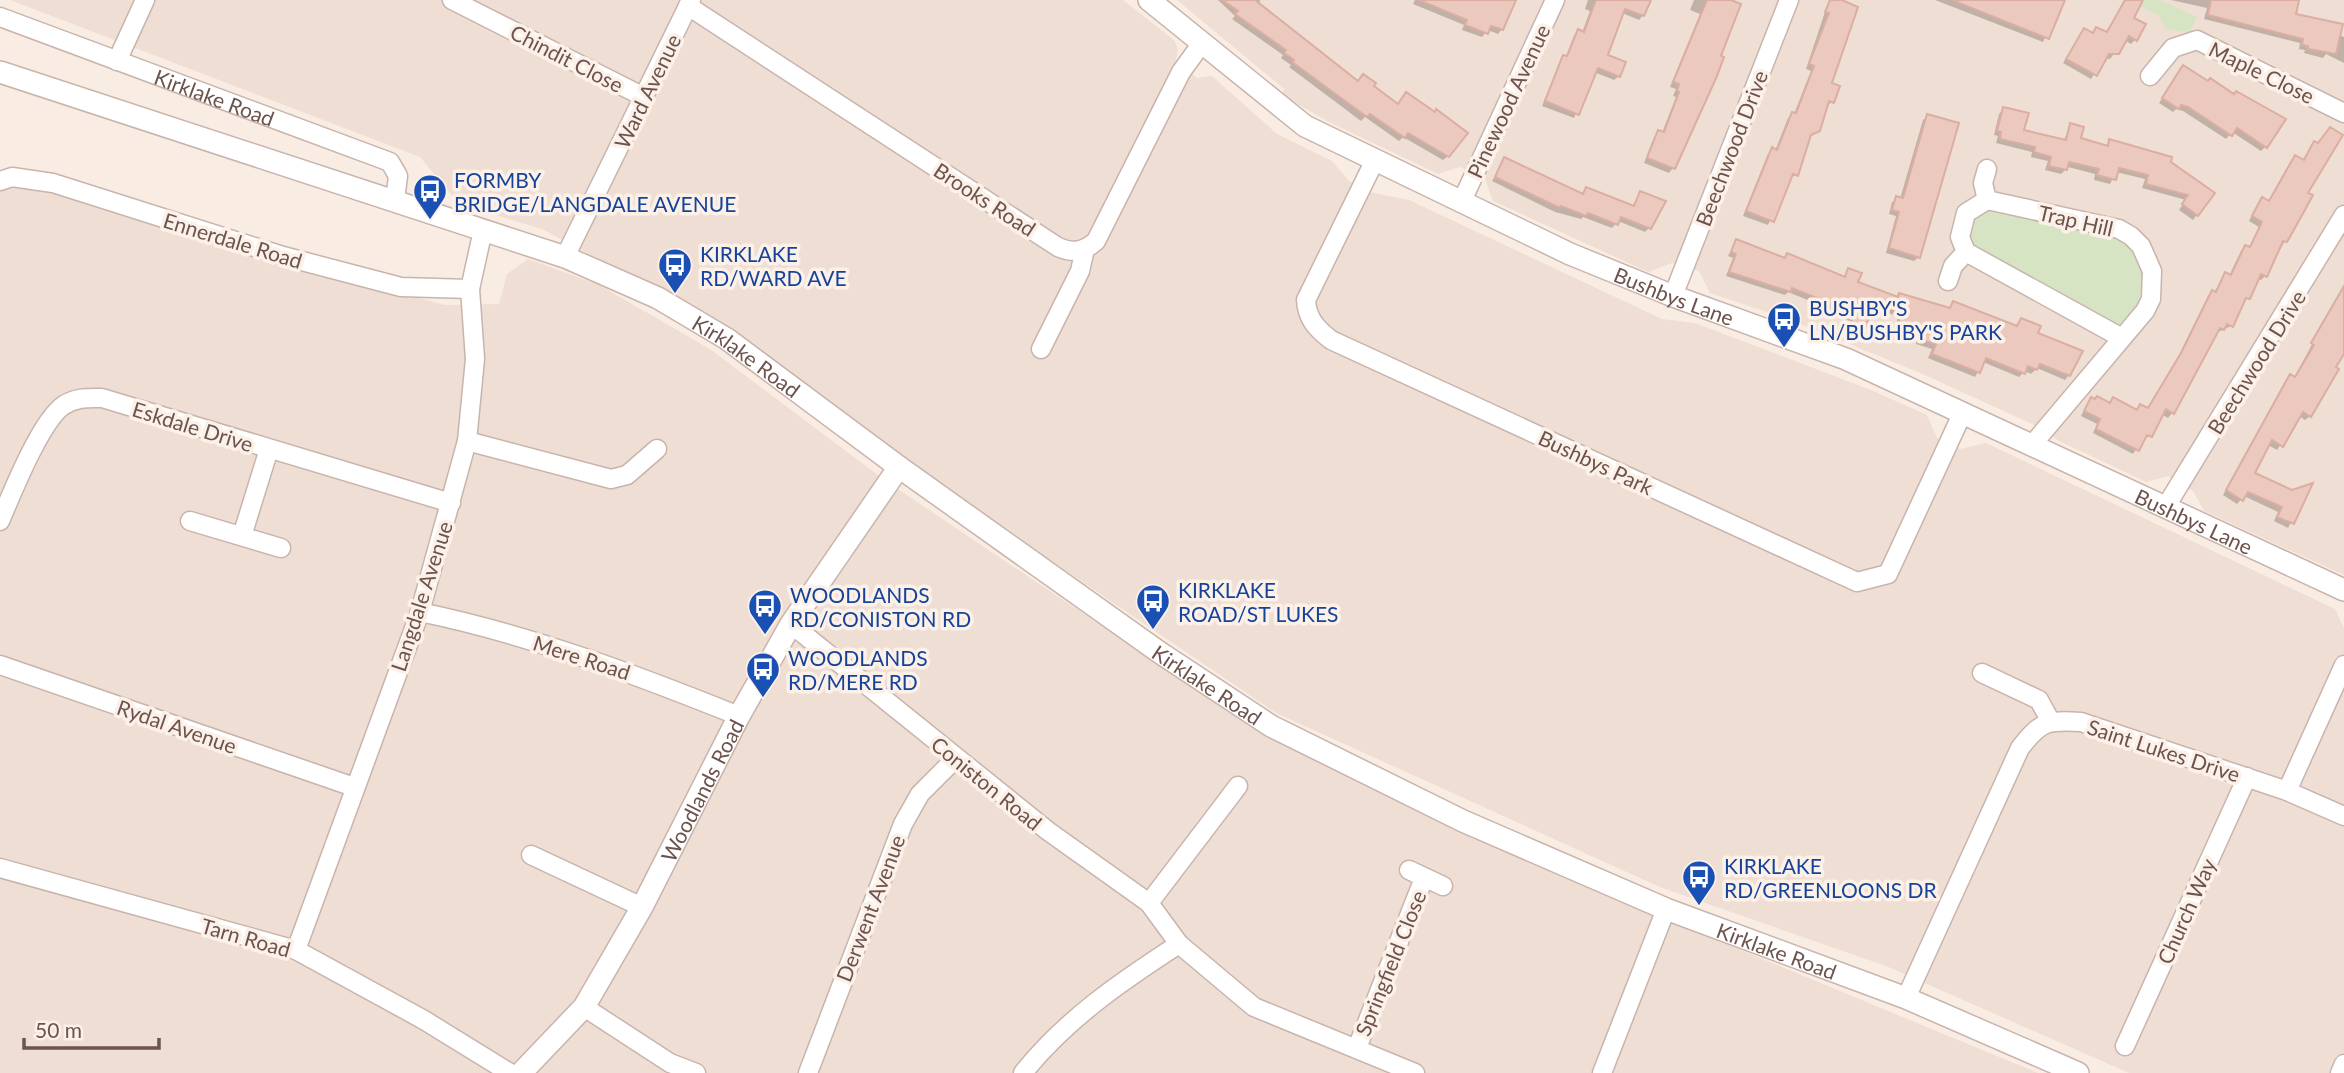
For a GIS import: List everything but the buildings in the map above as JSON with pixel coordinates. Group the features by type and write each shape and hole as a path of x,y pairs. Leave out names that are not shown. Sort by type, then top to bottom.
{"street":[{"path":"117,61 145,0"},
{"name":"Chindit Close","path":"452,0 644,97"},
{"name":"Bushbys Lane","path":"1149,0 1305,126 1570,254 1672,296 1846,359 2344,590"},
{"name":"Pinewood Avenue","path":"1461,203 1555,0"},
{"name":"Beechwood Drive","path":"1672,296 1789,0"},
{"name":"Ward Avenue","path":"565,257 690,3"},
{"name":"Brooks Road","path":"690,3 1058,247 1072,251 1085,249"},
{"name":"Kirklake Road","path":"0,17 390,162 398,176 395,201"},
{"name":"Maple Close","path":"2150,76 2173,48 2197,40 2344,113"},
{"path":"1041,349 1080,271 1085,249 1099,234 1181,72 1202,43"},
{"name":"Kirklake Road","path":"0,72 565,257 658,298 727,339 899,467 1158,652 1271,726 1463,821 1666,909 1906,998 2078,1073"},
{"name":"Bushbys Park","path":"1375,160 1306,300 1307,311 1316,328 1331,340 1857,582 1888,574 1963,412"},
{"path":"1987,169 1983,183 1987,200 1972,207 1962,220 1960,237 1966,252 2122,338"},
{"name":"Ennerdale Road","path":"0,181 12,177 53,183 283,256 401,287 470,289"},
{"name":"Trap Hill","path":"1987,200 2119,229 2141,246 2152,271 2151,299 2145,311 2032,445"},
{"name":"Beechwood Drive","path":"2165,509 2344,215"},
{"name":"Langdale Avenue","path":"296,950 420,612 451,503 467,441 475,359 470,289 483,230"},
{"path":"1948,281 1953,266 1966,252"},
{"name":"Eskdale Drive","path":"0,521 48,421 64,405 80,398 102,398 451,503"},
{"path":"467,441 611,479 627,475 657,449"},
{"path":"242,536 269,449"},
{"name":"Woodlands Road","path":"521,1073 584,1007 642,907 739,716 791,624 899,467"},
{"path":"190,521 281,548"},
{"name":"Mere Road","path":"420,612 477,624 608,664 739,716"},
{"name":"Coniston Road","path":"791,624 1048,831 1149,903 1179,944 1254,1007 1415,1073"},
{"name":"Rydal Avenue","path":"0,665 354,787"},
{"path":"2287,791 2344,665"},
{"path":"1906,998 2020,748 2034,730 2050,720 2039,701 1982,673"},
{"name":"Saint Lukes Drive","path":"2050,720 2081,722 2287,791 2344,816"},
{"name":"Derwent Avenue","path":"808,1073 902,824 920,794 956,758"},
{"name":"Church Way","path":"2125,1045 2247,777"},
{"path":"1149,903 1238,786"},
{"path":"531,855 642,907"},
{"name":"Tarn Road","path":"0,869 296,950 424,1020 510,1073"},
{"name":"Springfield Close","path":"1357,1048 1416,874 1443,886"},
{"path":"1602,1073 1666,909"},
{"path":"1023,1073 1075,1019 1125,979 1179,944"},
{"path":"584,1007 670,1063 696,1073"},
{"path":"2340,1073 2344,1064"}],"shaded area":[{"path":"10,0 1123,0 1174,40 1178,49 1176,60 1197,78 1212,76 1277,134 1332,161 1349,181 1369,192 1409,200 1662,319 1695,323 1871,390 1927,415 1937,438 1960,449 1986,443 2335,609 2344,628 2344,1073 2129,1073 1886,966 1662,888 1276,713 895,455 710,319 542,229 459,204 420,157"},
{"path":"1177,0 2344,0 2344,575 2204,511 2194,492 2168,476 2146,482 2059,441 2034,425 1925,375 1793,321 1710,293 1699,271 1672,263 1648,272 1493,201 1485,179 1460,167 1438,174 1329,122 1282,95 1284,89"},
{"path":"0,172 14,187 59,187 263,252 444,305 499,304 507,274 528,259 599,285 710,349 886,481 1261,733 1637,907 2038,1073 0,1073"}],"green space":[{"path":"2129,0 2160,0 2197,17 2190,32 2166,29 2159,16"},
{"path":"1985,211 2116,236 2137,258 2142,269 2141,292 2129,316 2119,328 1977,254 1967,239 1971,221"}],"place":[{"name":"FORMBY BRIDGE/LANGDALE AVENUE","path":"430,221"},
{"name":"KIRKLAKE RD/WARD AVE","path":"675,295"},
{"name":"BUSHBY'S LN/BUSHBY'S PARK","path":"1784,349"},
{"name":"KIRKLAKE ROAD/ST LUKES","path":"1153,631"},
{"name":"WOODLANDS RD/CONISTON RD","path":"765,636"},
{"name":"WOODLANDS RD/MERE RD","path":"763,699"},
{"name":"KIRKLAKE RD/GREENLOONS DR","path":"1699,907"}]}
